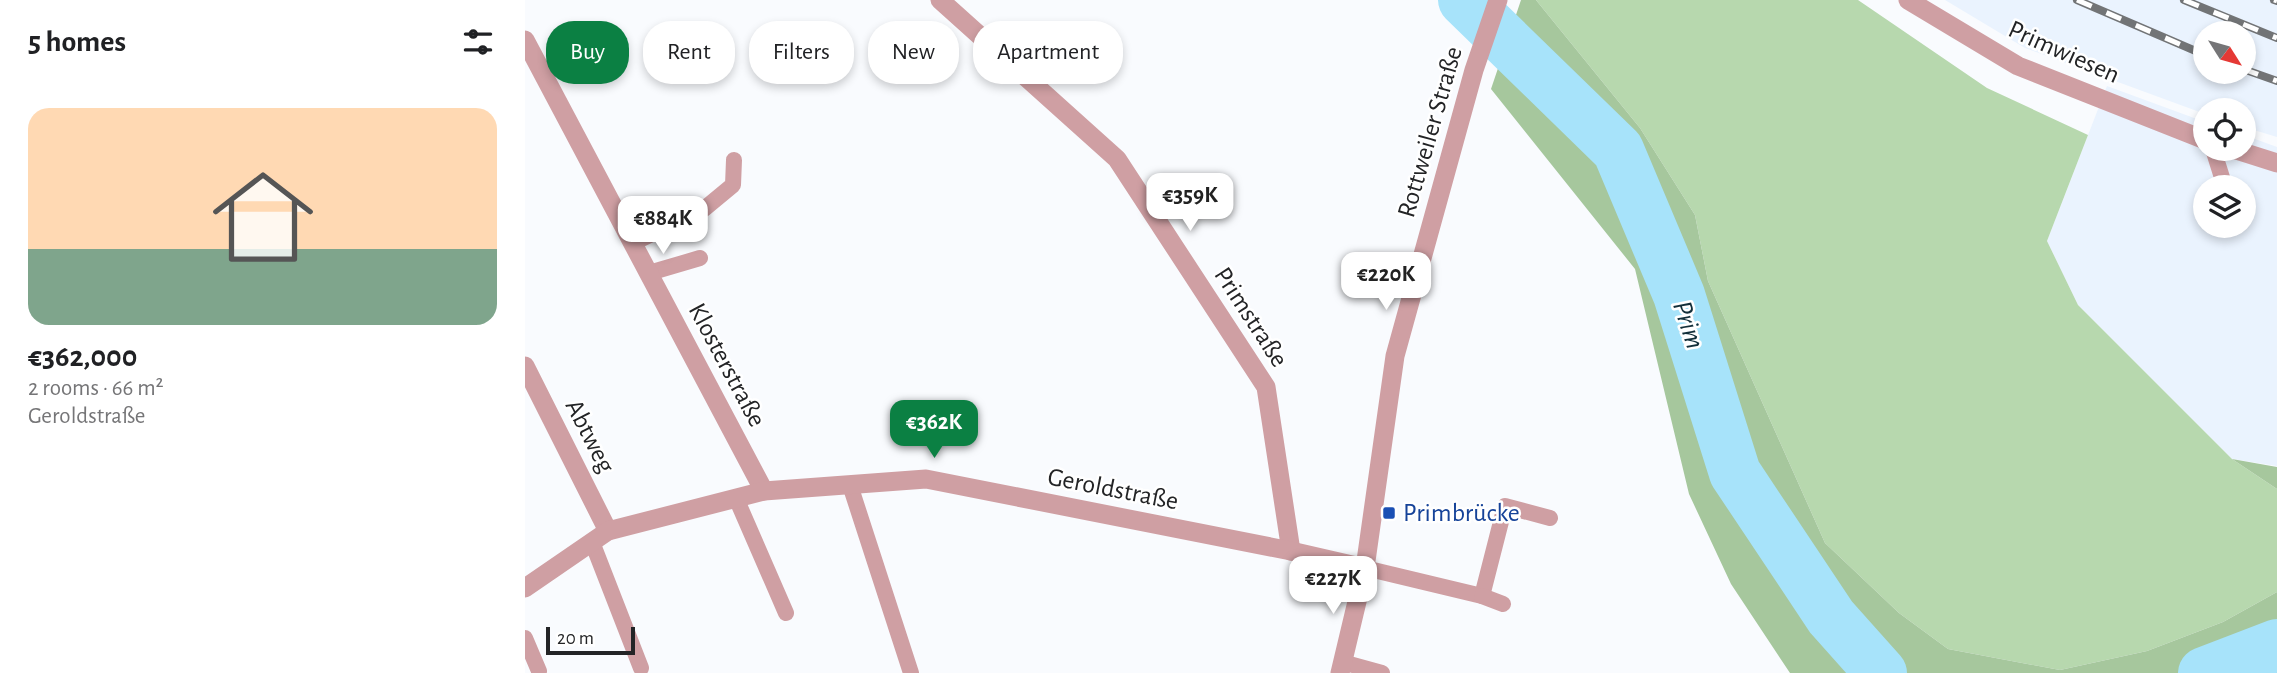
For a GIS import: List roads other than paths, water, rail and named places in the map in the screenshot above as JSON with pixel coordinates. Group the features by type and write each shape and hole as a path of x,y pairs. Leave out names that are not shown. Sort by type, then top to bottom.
{"street":[{"name":"Primstraße","path":"940,0 1117,159 1266,387 1291,551"},
{"name":"Rottweiler Straße","path":"1341,668 1365,568 1395,356 1474,70 1498,0"},
{"name":"Primwiesen","path":"1908,0 2018,66 2193,134"},
{"name":"Klosterstraße","path":"525,40 764,491"},
{"path":"2256,156 2277,163"},
{"name":"Abtweg","path":"525,366 600,536"},
{"name":"Geroldstraße","path":"525,588 600,536 736,498 764,491 926,479 1365,568"}],"lane":[{"path":"633,243 704,209 733,185 734,160"},
{"path":"649,273 700,257"},
{"path":"850,485 911,673"},
{"path":"736,498 786,613"},
{"path":"1482,596 1505,506 1550,518"},
{"path":"600,536 641,668"},
{"path":"1365,568 1482,596 1503,604"},
{"path":"525,638 538,671"},
{"path":"1341,668 1382,673"}],"water":[{"path":"1443,0 1471,0 1464,23"}],"waterway":[{"name":"Prim","path":"1464,0 1618,150 1679,295 1735,473 1831,617 1881,673"},
{"name":"Prim","path":"2204,673 2277,645"}],"railway":[{"path":"2077,0 2193,50"},
{"path":"2184,0 2277,38"},
{"path":"2256,74 2277,81"}],"place":[{"name":"Primbrücke","path":"1389,513"}]}
